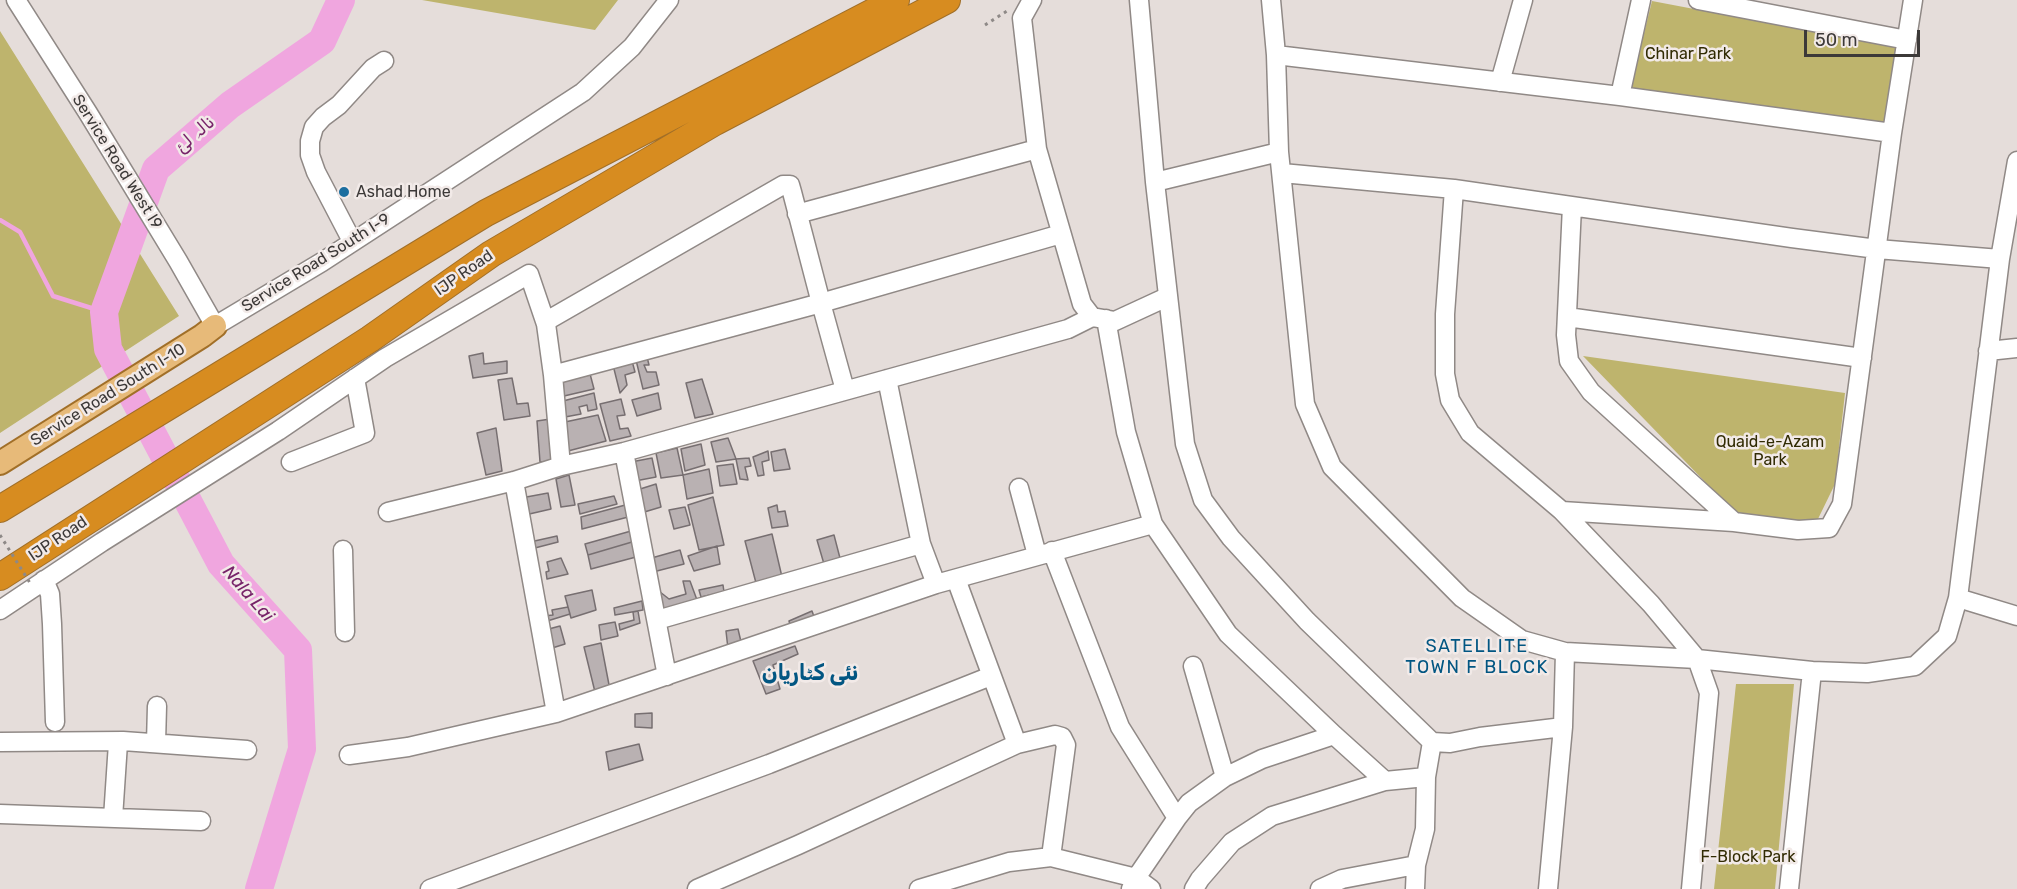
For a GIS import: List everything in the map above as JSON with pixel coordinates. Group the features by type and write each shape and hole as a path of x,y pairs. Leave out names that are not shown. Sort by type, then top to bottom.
{"highway":[{"name":"IJP Road","path":"0,577 265,405 377,348 491,254 877,23 896,0"},
{"name":"IJP Road","path":"0,509 486,213 877,23 948,0"}],"main road":[{"name":"Service Road South I-10","path":"0,463 208,331"}],"street":[{"name":"Service Road West I9","path":"16,0 178,261 208,331"},
{"name":"Service Road South I-9","path":"208,331 322,262 583,92 632,47 669,0"},
{"path":"1032,0 1022,18 1036,148 1082,304 1099,318 1115,321 1167,297"},
{"path":"1139,0 1155,182 1185,444 1203,500 1231,538 1307,621 1432,742 1450,743 1563,727"},
{"path":"1271,0 1276,55 1279,152 1305,404 1332,467 1462,598 1522,640 1565,652 1697,659 1812,671 1867,673 1915,666 1947,636 1958,598 2000,259 2017,161"},
{"path":"1500,82 1523,0"},
{"path":"1620,96 1641,0"},
{"path":"1698,0 1907,40"},
{"path":"1562,511 1734,522 1798,530 1829,528 1842,504 1892,133 1913,0"},
{"path":"1276,55 1620,96 1892,133"},
{"path":"352,241 316,172 310,155 310,141 314,128 323,117 339,105 373,68 384,62"},
{"path":"797,214 1036,148"},
{"path":"1155,182 1279,152"},
{"path":"1282,173 1454,189 1877,249 2000,259"},
{"path":"546,324 550,319 783,185 790,185 845,390"},
{"path":"1454,189 1445,314 1445,374 1450,400 1470,433 1562,511 1651,604 1697,659 1709,693 1691,889"},
{"path":"1572,206 1566,316 1569,361 1592,392 1734,522"},
{"path":"553,375 821,303 1061,234"},
{"path":"0,610 37,581 278,431 355,378 377,348 529,274 546,324 561,466"},
{"path":"1566,316 1862,358"},
{"path":"387,513 514,481 561,466 624,452 1068,329 1099,318"},
{"path":"1099,318 1126,432 1153,524 1228,634 1385,782"},
{"path":"1988,351 2017,348"},
{"path":"291,462 365,433 355,378"},
{"path":"886,379 921,544 936,584"},
{"path":"624,452 667,676"},
{"path":"514,481 556,713"},
{"path":"1019,488 1044,553 1120,727 1177,818"},
{"path":"349,755 408,747 556,713 936,584 1153,524"},
{"path":"657,620 921,544"},
{"path":"343,550 345,632"},
{"path":"956,579 1017,744"},
{"path":"37,581 50,594 55,722"},
{"path":"1958,598 2017,616"},
{"path":"1548,889 1563,727 1565,652"},
{"path":"1193,666 1225,777"},
{"path":"1789,889 1812,671"},
{"path":"430,889 758,768 991,676"},
{"path":"156,743 157,706"},
{"path":"697,889 1017,744 1054,735 1062,737 1066,745 1051,857"},
{"path":"919,889 1009,862 1051,857 1139,885 1177,818 1189,803 1225,777 1262,759 1334,735"},
{"path":"113,818 118,743 123,741"},
{"path":"0,742 123,741 248,750"},
{"path":"1414,889 1416,865 1425,829 1426,777 1432,742"},
{"path":"1194,889 1232,842 1272,816 1385,782 1426,777"},
{"path":"0,814 201,821"},
{"path":"1320,889 1342,879 1416,865"}],"path":[{"path":"0,535 37,581"}],"green space":[{"path":"422,0 618,0 595,30"},
{"name":"Chinar Park","path":"1652,1 1899,48 1883,125 1629,93"},
{"path":"0,31 179,316 0,433"},
{"name":"Quaid-e-Azam Park","path":"1583,356 1845,393 1835,484 1817,521 1743,521"},
{"name":"F-Block Park","path":"1736,684 1794,684 1775,889 1714,889"}],"building":[{"path":"483,353 484,364 507,361 507,373 473,378 469,356"},
{"path":"647,357 649,365 644,365 647,372 656,372 659,385 643,389 636,360"},
{"path":"632,361 635,372 625,375 627,385 620,393 613,365"},
{"path":"589,370 594,389 564,396 560,378"},
{"path":"512,378 517,404 528,403 530,416 504,420 498,380"},
{"path":"702,379 713,414 695,418 686,383"},
{"path":"594,393 597,409 588,411 587,405 579,407 581,414 565,417 563,401"},
{"path":"658,393 661,409 637,416 632,400"},
{"path":"621,399 625,415 617,416 620,429 628,428 631,436 610,441 600,404"},
{"path":"598,415 606,441 568,451 565,422"},
{"path":"557,418 557,461 540,462 537,421"},
{"path":"496,428 502,471 486,475 477,433"},
{"path":"728,438 736,459 716,462 711,442"},
{"path":"701,444 705,465 685,471 681,449"},
{"path":"677,448 683,475 661,478 656,453"},
{"path":"785,449 790,469 774,471 771,452"},
{"path":"768,451 769,460 762,462 764,475 758,476 753,457"},
{"path":"652,458 656,477 635,481 631,462"},
{"path":"749,458 751,466 745,467 748,480 740,479 736,459"},
{"path":"733,464 737,484 720,486 717,466"},
{"path":"709,469 713,493 687,499 683,475"},
{"path":"569,475 575,505 561,507 556,479"},
{"path":"656,484 661,507 641,513 637,490"},
{"path":"548,493 551,509 525,515 521,498"},
{"path":"614,496 617,504 580,514 578,504"},
{"path":"713,497 724,545 699,550 688,505"},
{"path":"629,504 632,516 582,529 581,517"},
{"path":"777,505 778,512 785,511 788,526 772,528 768,508"},
{"path":"685,507 690,525 674,529 669,510"},
{"path":"631,531 632,542 588,555 585,544"},
{"path":"772,534 782,577 756,583 745,541"},
{"path":"834,535 841,562 824,564 817,540"},
{"path":"557,536 558,542 531,549 530,542"},
{"path":"632,542 636,557 591,569 588,555"},
{"path":"717,546 720,564 694,571 688,556"},
{"path":"680,550 684,564 653,572 648,559"},
{"path":"561,558 568,574 547,579 546,572 549,571 547,562"},
{"path":"683,581 690,581 697,600 662,610 655,588 669,599 686,594"},
{"path":"723,585 724,592 701,597 699,590"},
{"path":"592,590 596,610 571,618 565,596"},
{"path":"642,601 643,610 615,615 614,608"},
{"path":"568,607 570,614 544,622 544,616 553,615 552,610"},
{"path":"638,611 640,623 620,630 619,624 634,620 633,612"},
{"path":"812,611 817,625 791,629 789,621"},
{"path":"615,622 618,636 601,640 599,625"},
{"path":"560,626 565,644 549,649 545,630"},
{"path":"738,629 742,646 728,649 726,631"},
{"path":"601,643 610,690 595,692 584,647"},
{"path":"795,646 798,654 773,665 780,689 766,694 753,661"},
{"path":"652,713 652,728 635,727 635,714"},
{"path":"639,744 643,760 609,770 606,752"}],"waterway":[{"name":"Nala Lai","path":"259,889 302,749 298,650 221,564 108,349 104,312 156,169 230,105 322,41 341,0"},
{"path":"0,220 20,232 53,296 104,312"}],"place":[{"name":"Ashad Home","path":"344,192"}],"district":[{"name":"SATELLITE TOWN F BLOCK","path":"1477,657"},
{"name":"نئی کٹاریان","path":"810,674"}],"water label":[{"name":"نالہ لئ","path":"195,135"}]}
